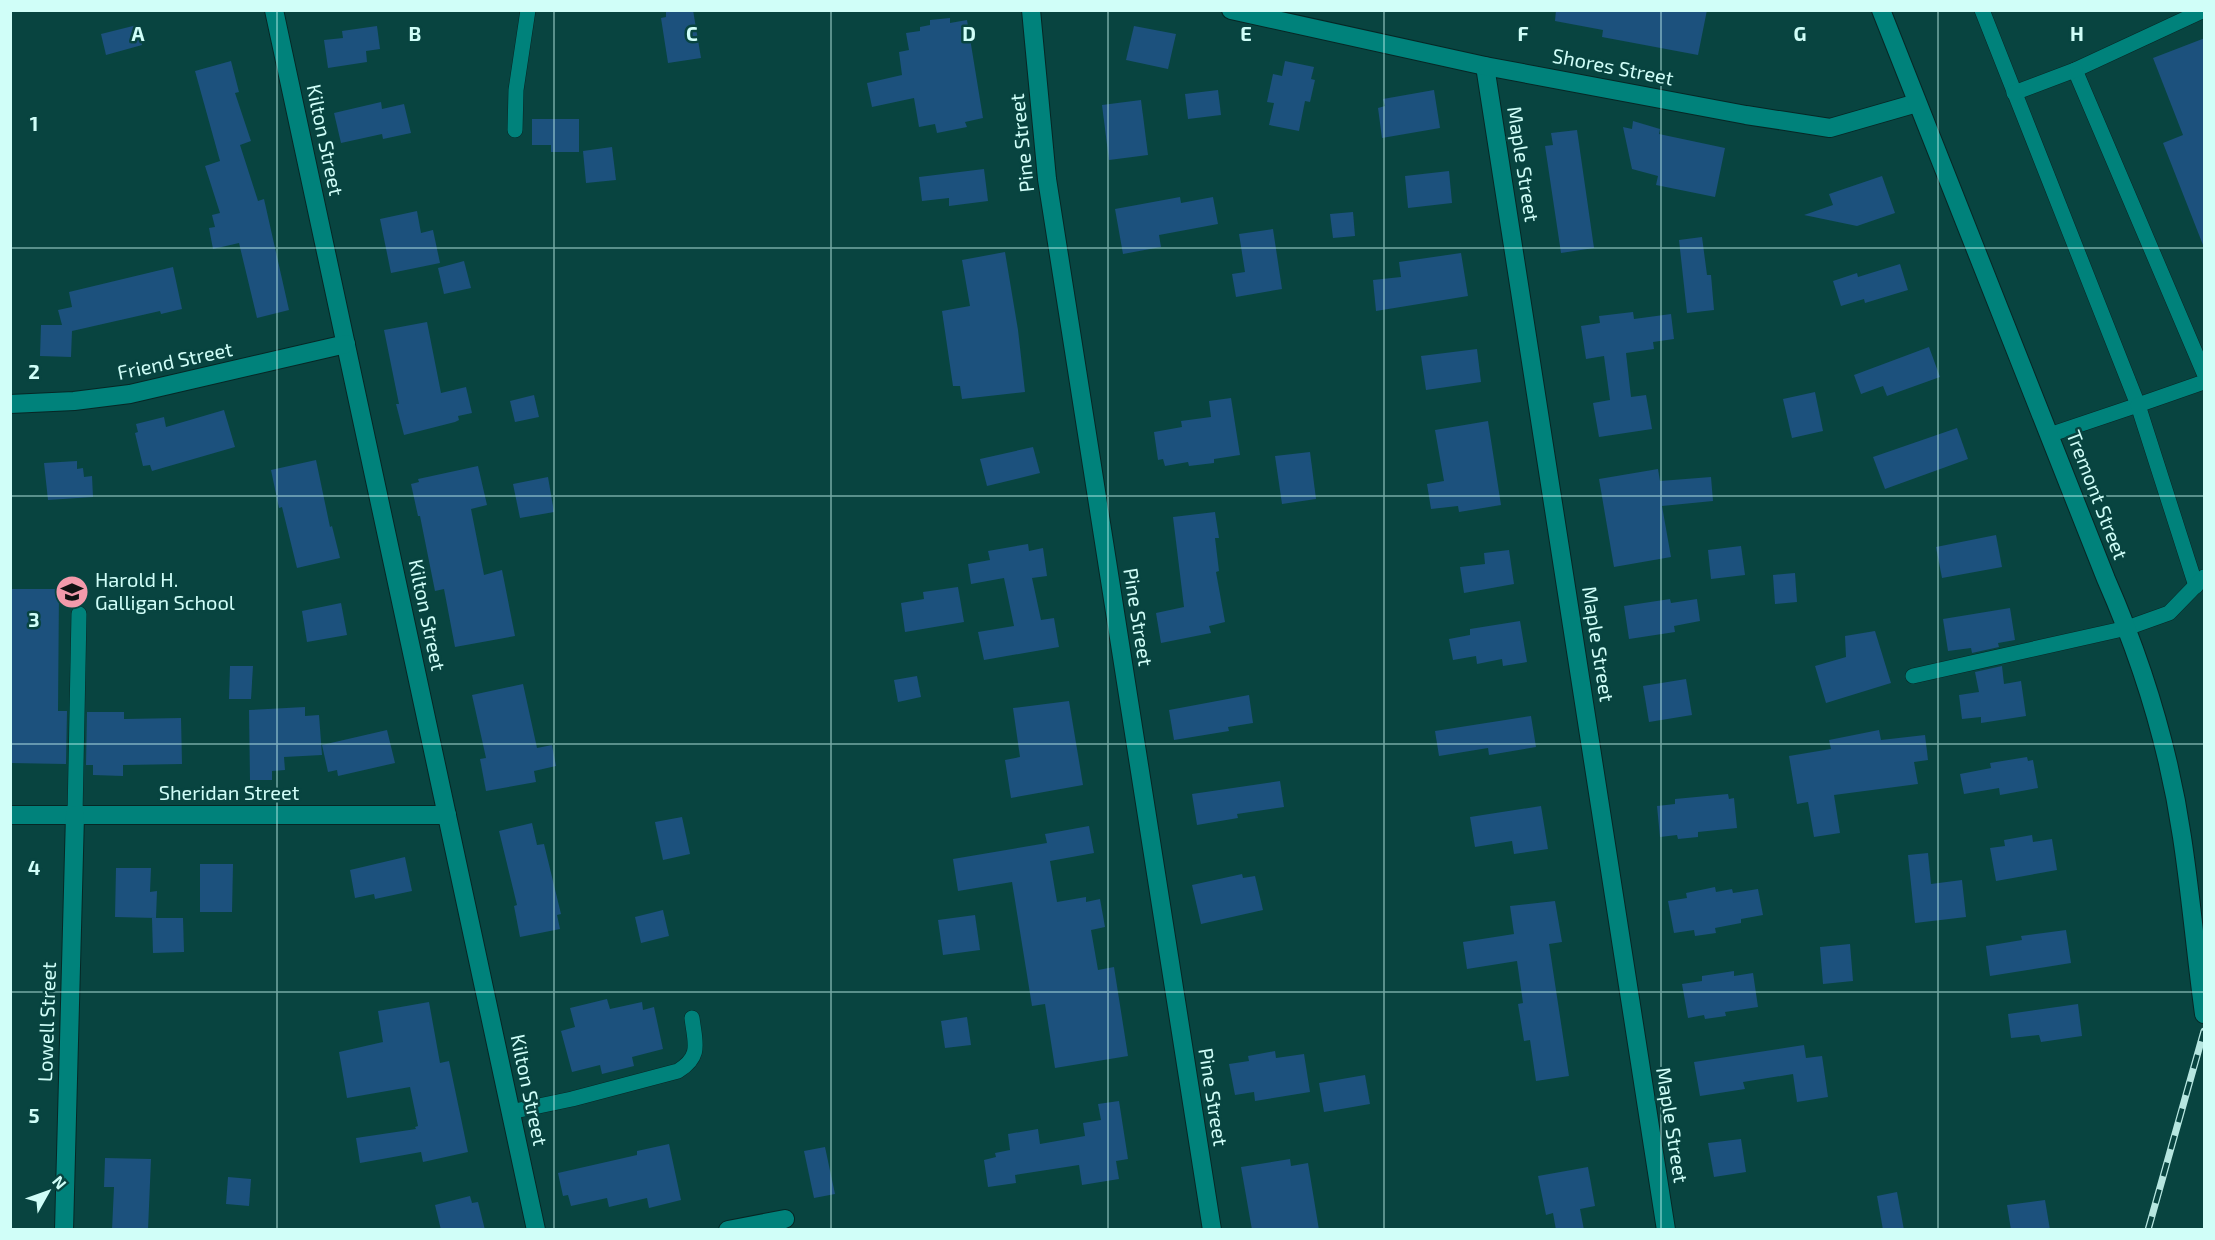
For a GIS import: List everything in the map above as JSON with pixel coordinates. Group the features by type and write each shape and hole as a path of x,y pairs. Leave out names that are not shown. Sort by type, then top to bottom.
{"street":[{"name":"Kilton Street","path":"274,10 536,1230"},
{"name":"Pine Street","path":"1031,10 1047,179 1212,1230"},
{"name":"Shores Street","path":"1231,10 1254,13 1485,66 1830,128 1917,103"},
{"name":"Tremont Street","path":"1881,10 2127,628 2160,731 2175,796 2205,1014"},
{"name":"Maple Street","path":"1485,66 1666,1230"},
{"name":"Friend Street","path":"10,404 75,401 130,394 346,344"},
{"name":"Sheridan Street","path":"10,815 447,815"},
{"name":"Lowell Street","path":"64,1230 75,815"},
{"path":"728,1230 785,1219"}],"lane":[{"path":"514,130 516,90 528,10"},
{"path":"1913,676 2127,628 2169,613 2200,581 2138,405 1982,10"},
{"path":"2014,93 2075,70 2200,12 2199,10"},
{"path":"2075,70 2205,373"},
{"path":"2049,435 2205,382"},
{"path":"75,815 79,614"},
{"path":"510,1112 572,1099 678,1071 689,1064 696,1053 692,1018"}],"building":[{"path":"666,10 693,10 701,58 668,63 661,18 666,17"},
{"path":"1556,10 1707,10 1698,55 1602,37 1603,30 1555,21"},
{"path":"950,18 950,23 967,20 983,118 965,122 967,127 937,133 935,124 919,127 914,98 872,107 867,83 902,75 899,52 909,50 906,33 920,31 920,27 930,25 930,20"},
{"path":"137,25 142,45 106,55 101,34"},
{"path":"377,26 380,49 366,51 367,62 328,68 324,40 343,38 342,31"},
{"path":"1134,26 1176,34 1168,69 1126,60"},
{"path":"2205,38 2205,245 2203,245 2163,143 2183,135 2153,58"},
{"path":"231,61 239,92 235,93 251,141 240,145 258,201 264,199 289,310 257,318 239,243 213,249 209,228 215,227 212,215 220,213 205,166 220,161 195,71"},
{"path":"1285,61 1314,67 1311,79 1315,80 1310,102 1305,101 1299,131 1269,125 1274,103 1267,102 1273,74 1282,76"},
{"path":"1218,90 1221,115 1188,119 1185,94"},
{"path":"1434,90 1440,128 1382,138 1378,108 1385,106 1383,99"},
{"path":"1141,100 1148,155 1109,160 1102,105"},
{"path":"381,102 382,109 404,104 411,133 383,139 382,134 341,143 334,113"},
{"path":"532,119 579,119 579,152 551,152 551,145 532,145"},
{"path":"1633,121 1660,129 1659,134 1725,148 1715,197 1656,185 1658,176 1632,169 1623,127 1632,129"},
{"path":"1577,130 1594,248 1561,253 1545,146 1553,145 1551,133"},
{"path":"612,147 616,180 586,183 583,151"},
{"path":"984,169 988,201 949,206 949,198 922,201 919,177"},
{"path":"1449,171 1452,203 1408,208 1405,176"},
{"path":"1882,176 1895,213 1857,226 1804,215 1833,205 1829,194"},
{"path":"1180,197 1181,203 1213,197 1218,224 1159,235 1161,247 1123,254 1115,209"},
{"path":"417,211 421,233 433,230 440,263 391,273 380,219"},
{"path":"1353,212 1355,236 1333,238 1330,214"},
{"path":"1273,229 1282,289 1236,297 1232,274 1245,272 1239,234"},
{"path":"1702,237 1707,275 1711,275 1714,310 1687,313 1679,240"},
{"path":"1005,252 1018,330 1025,392 962,399 960,386 953,386 942,311 970,306 962,260"},
{"path":"1461,253 1468,296 1376,311 1373,280 1401,277 1399,262"},
{"path":"464,261 471,288 444,294 438,268"},
{"path":"1900,264 1908,290 1865,303 1864,299 1841,306 1833,281 1857,273 1858,277"},
{"path":"173,267 182,309 161,314 160,311 72,331 71,357 40,356 41,325 62,325 58,310 72,307 69,292"},
{"path":"1633,312 1634,319 1671,314 1674,339 1653,342 1654,349 1626,353 1631,397 1646,395 1652,429 1599,437 1593,403 1610,400 1604,356 1586,359 1581,326 1600,323 1599,316"},
{"path":"427,322 441,393 466,387 472,413 458,416 459,420 455,422 404,435 396,404 399,404 384,330"},
{"path":"1929,347 1940,377 1887,396 1883,386 1861,394 1854,375"},
{"path":"1477,349 1481,382 1426,390 1421,356"},
{"path":"1815,392 1823,431 1792,438 1783,399"},
{"path":"534,395 539,417 515,422 510,401"},
{"path":"1231,398 1240,455 1214,459 1214,463 1189,466 1188,462 1165,466 1163,459 1158,460 1154,432 1182,427 1181,421 1211,417 1209,401"},
{"path":"224,410 235,447 152,471 150,465 143,466 135,433 138,432 136,424 164,417 166,427"},
{"path":"1488,421 1501,505 1459,512 1458,506 1431,509 1427,484 1444,481 1435,430"},
{"path":"1957,428 1968,459 1885,489 1873,457"},
{"path":"1033,447 1040,473 987,486 980,459"},
{"path":"1310,452 1316,499 1282,504 1275,456"},
{"path":"316,460 330,527 332,526 340,558 297,568 282,507 279,508 271,470"},
{"path":"77,461 77,469 83,468 84,477 92,476 93,497 48,500 44,463"},
{"path":"478,466 487,505 471,509 484,575 502,570 515,636 455,647 444,589 435,591 411,484 419,482 418,479"},
{"path":"1658,469 1660,481 1711,477 1713,501 1662,506 1671,557 1614,567 1599,479"},
{"path":"548,477 554,512 520,518 513,484"},
{"path":"1215,512 1219,538 1215,538 1219,571 1216,572 1225,622 1209,626 1211,633 1161,643 1156,613 1184,607 1173,517"},
{"path":"1996,535 2002,567 1942,578 1936,547"},
{"path":"1028,544 1029,551 1043,548 1047,576 1032,578 1041,620 1054,618 1059,647 984,660 978,632 1014,626 1004,578 971,584 968,564 990,560 988,551"},
{"path":"1741,546 1745,575 1711,579 1708,550"},
{"path":"1509,550 1514,584 1464,593 1460,567 1485,564 1484,553"},
{"path":"1795,573 1797,602 1775,604 1773,575"},
{"path":"958,587 964,622 905,632 901,603 924,599 923,592"},
{"path":"10,589 59,589 58,711 67,711 66,764 10,763"},
{"path":"1670,599 1671,603 1697,599 1700,621 1674,626 1675,632 1629,639 1624,606"},
{"path":"341,603 347,635 307,642 302,611"},
{"path":"2010,608 2015,640 1998,643 1999,647 1972,653 1971,648 1948,651 1943,619"},
{"path":"1520,621 1527,662 1503,666 1502,659 1477,664 1476,656 1453,660 1449,639 1470,635 1470,629"},
{"path":"1875,631 1891,683 1826,703 1815,666 1846,657 1845,636"},
{"path":"230,666 253,666 251,699 229,699"},
{"path":"2002,666 2004,684 2021,681 2026,716 1981,723 1981,717 1962,719 1959,695 1979,692 1975,672"},
{"path":"917,676 921,697 898,702 894,680"},
{"path":"1686,679 1692,715 1649,722 1643,686"},
{"path":"523,684 537,748 552,745 556,766 534,771 536,782 486,791 480,759 486,758 472,695"},
{"path":"1249,695 1253,723 1228,727 1229,731 1174,740 1169,710"},
{"path":"1069,701 1083,785 1011,798 1005,760 1020,757 1013,708"},
{"path":"305,707 305,716 319,715 322,755 284,757 285,770 272,771 272,780 250,780 249,710"},
{"path":"87,712 124,712 124,719 181,718 182,764 123,765 123,776 93,775 93,765 86,765"},
{"path":"1531,716 1536,747 1489,755 1488,748 1439,756 1435,731"},
{"path":"387,730 395,763 338,776 337,770 328,772 322,745"},
{"path":"1879,730 1881,740 1925,735 1928,760 1914,762 1918,784 1834,795 1840,833 1814,837 1808,802 1797,804 1789,756 1831,749 1829,740"},
{"path":"2027,757 2028,761 2033,760 2038,788 2000,795 1999,788 1964,794 1960,774 1991,768 1990,763"},
{"path":"1280,781 1284,807 1237,814 1238,818 1197,825 1192,794"},
{"path":"1728,794 1729,799 1734,798 1737,828 1698,832 1698,837 1678,839 1677,835 1660,837 1657,806 1675,804 1675,799"},
{"path":"1541,806 1548,849 1514,854 1512,841 1475,847 1470,817"},
{"path":"682,817 690,854 663,860 655,822"},
{"path":"532,823 537,845 544,844 561,914 557,915 560,929 520,937 514,906 517,905 499,831"},
{"path":"1089,826 1094,853 1050,861 1057,902 1086,897 1086,902 1100,899 1105,927 1091,930 1098,970 1114,967 1128,1056 1055,1068 1045,1004 1032,1006 1012,882 958,891 953,859 1047,843 1045,834"},
{"path":"2032,835 2033,842 2052,839 2057,870 1996,881 1990,848 2005,846 2004,840"},
{"path":"1928,853 1931,884 1962,880 1966,917 1915,923 1908,855"},
{"path":"405,857 412,891 375,899 374,894 355,898 350,870"},
{"path":"200,864 233,864 232,912 200,912"},
{"path":"116,868 151,868 150,892 157,891 156,918 115,917"},
{"path":"1242,874 1243,878 1255,876 1263,910 1201,924 1192,885"},
{"path":"1715,887 1716,892 1732,889 1733,893 1758,889 1763,915 1741,919 1741,923 1715,928 1716,933 1695,936 1694,930 1674,933 1668,901 1687,898 1686,893"},
{"path":"1555,901 1562,942 1549,944 1569,1076 1536,1081 1530,1040 1524,1041 1518,1004 1523,1003 1517,961 1467,969 1463,942 1514,934 1510,906"},
{"path":"663,910 669,936 641,943 635,917"},
{"path":"975,915 980,950 943,955 938,920"},
{"path":"152,918 183,918 184,952 153,953"},
{"path":"2066,930 2071,963 1990,976 1986,946 2022,940 2021,936"},
{"path":"1850,944 1853,981 1823,984 1820,947"},
{"path":"1734,971 1734,976 1753,973 1758,1007 1725,1012 1726,1016 1705,1019 1704,1015 1688,1018 1682,984 1702,981 1702,976"},
{"path":"607,999 610,1009 642,1002 643,1010 654,1007 663,1049 632,1057 634,1066 602,1074 600,1065 572,1072 561,1031 575,1027 570,1008"},
{"path":"429,1002 440,1063 449,1061 468,1152 423,1162 421,1152 360,1163 356,1138 416,1129 415,1127 418,1126 410,1087 347,1098 339,1052 383,1042 378,1011"},
{"path":"2078,1004 2082,1036 2041,1042 2039,1035 2011,1038 2008,1014"},
{"path":"967,1017 971,1045 945,1048 941,1021"},
{"path":"1804,1045 1806,1058 1822,1056 1828,1097 1797,1102 1793,1074 1743,1082 1745,1089 1700,1096 1694,1062"},
{"path":"1275,1051 1276,1058 1304,1054 1310,1092 1255,1101 1254,1092 1235,1095 1229,1064 1249,1061 1248,1056"},
{"path":"1365,1075 1370,1104 1324,1112 1319,1083"},
{"path":"1119,1101 1128,1159 1116,1161 1119,1179 1082,1185 1079,1165 1015,1175 1016,1183 988,1187 984,1160 996,1157 995,1153 1010,1150 1008,1134 1038,1129 1040,1144 1085,1136 1083,1123 1101,1120 1098,1104"},
{"path":"1741,1139 1746,1172 1714,1177 1708,1143"},
{"path":"669,1144 681,1200 649,1208 647,1198 609,1207 607,1198 571,1206 568,1195 563,1196 558,1173 637,1155 637,1151"},
{"path":"825,1147 835,1194 814,1198 804,1151"},
{"path":"105,1158 151,1159 148,1230 112,1230 114,1187 104,1187"},
{"path":"1290,1159 1291,1166 1308,1163 1319,1230 1252,1230 1241,1167"},
{"path":"1588,1167 1595,1206 1580,1209 1584,1230 1556,1230 1553,1213 1546,1215 1538,1176"},
{"path":"228,1177 251,1179 249,1206 226,1204"},
{"path":"1897,1192 1904,1230 1883,1230 1877,1196"},
{"path":"470,1196 472,1203 478,1202 485,1230 441,1230 435,1205"},
{"path":"2045,1200 2050,1230 2011,1230 2007,1205"}],"railway":[{"path":"2148,1230 2204,1031"}],"place":[{"name":"Harold H. Galligan School","path":"72,592"}]}
